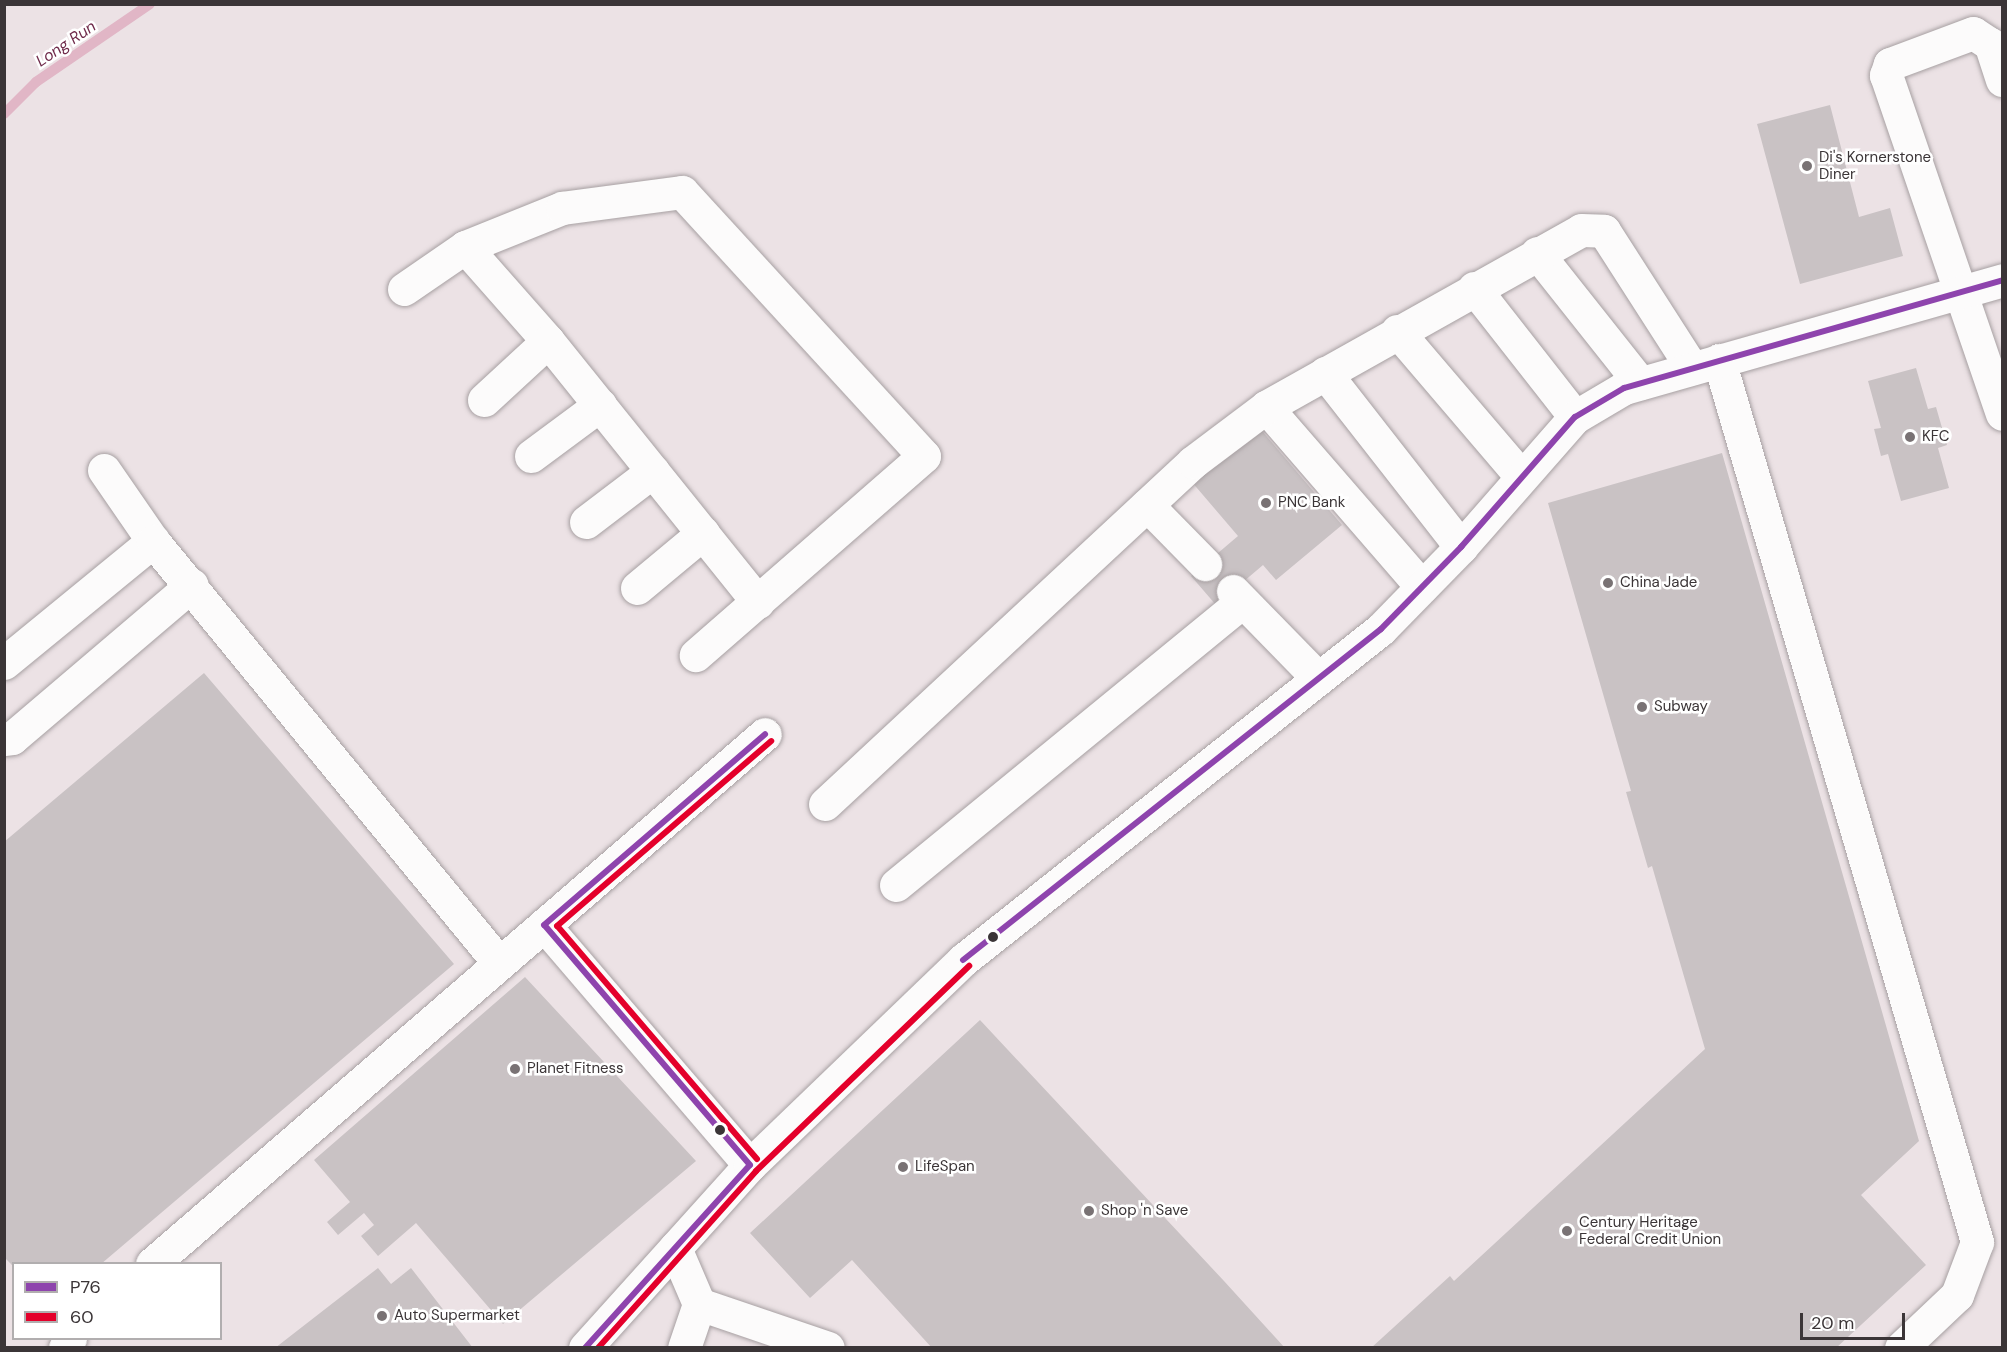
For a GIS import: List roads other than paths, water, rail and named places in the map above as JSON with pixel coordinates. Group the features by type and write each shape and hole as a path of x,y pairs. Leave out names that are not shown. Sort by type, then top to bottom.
{"street":[{"path":"2002,80 1990,44 1973,33 1890,64 1886,75 1958,293 2002,414"},
{"path":"404,289 465,247 562,208 682,192 924,456 696,655"},
{"path":"825,804 1193,462 1266,407 1474,288 1581,230 1604,231 1706,364 1977,1242 1957,1295 1901,1347"},
{"path":"465,247 548,341 758,602"},
{"path":"1537,253 1640,383"},
{"path":"585,1347 750,1165 963,960 1381,629 1461,547 1575,417 1640,383 2002,280"},
{"path":"1474,288 1575,417"},
{"path":"1398,332 1521,476"},
{"path":"484,400 548,341"},
{"path":"1325,373 1461,547"},
{"path":"531,456 600,405"},
{"path":"1266,407 1422,587"},
{"path":"104,470 153,542 192,585 500,963"},
{"path":"586,522 653,471"},
{"path":"1147,505 1205,564"},
{"path":"637,588 703,533"},
{"path":"4,663 153,542"},
{"path":"4,739 12,738 192,585"},
{"path":"896,885 1237,596 1318,678"},
{"path":"153,1262 765,734"},
{"path":"544,925 750,1165"},
{"path":"675,1248 699,1304 684,1347"},
{"path":"699,1304 828,1347"}],"waterway":[{"name":"Long Run","path":"4,114 36,82 150,4"}],"place":[{"name":"Di's Kornerstone Diner","path":"1807,166"},
{"name":"KFC","path":"1910,437"},
{"name":"PNC Bank","path":"1266,503"},
{"name":"China Jade","path":"1608,583"},
{"name":"Subway","path":"1642,707"},
{"name":"Planet Fitness","path":"515,1069"},
{"name":"LifeSpan","path":"903,1167"},
{"name":"Shop 'n Save","path":"1089,1211"},
{"name":"Century Heritage Federal Credit Union","path":"1567,1231"},
{"name":"Auto Supermarket","path":"382,1316"}]}
